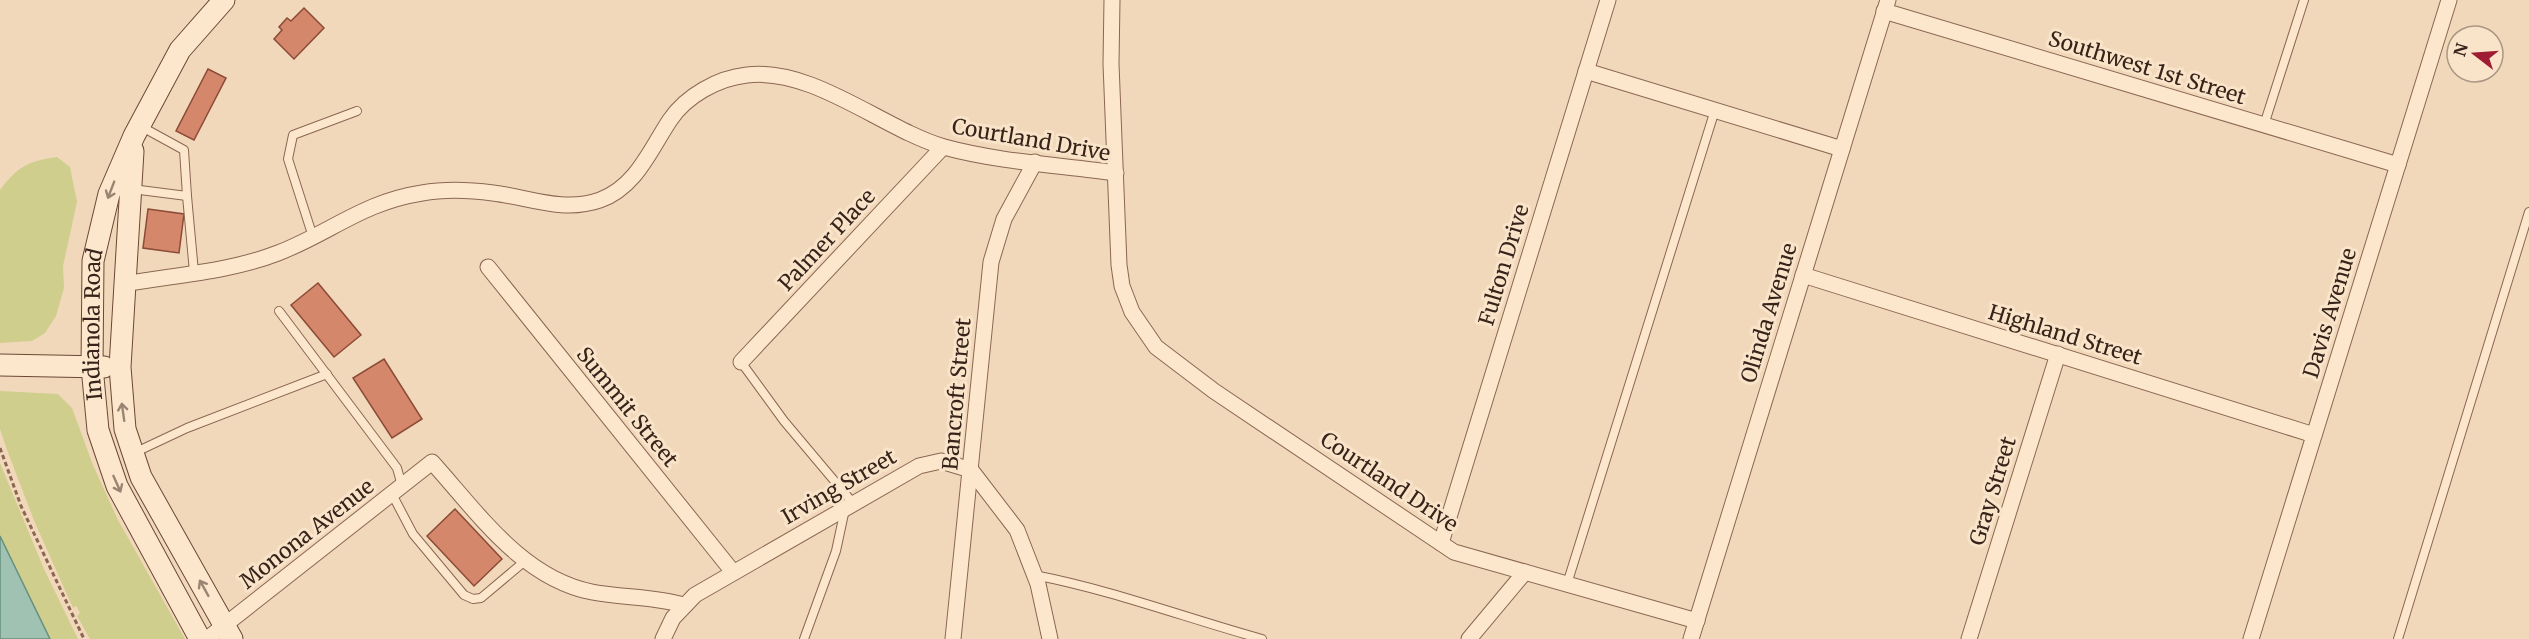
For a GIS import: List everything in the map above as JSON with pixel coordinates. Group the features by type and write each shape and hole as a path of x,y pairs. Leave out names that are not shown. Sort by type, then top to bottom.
{"main road":[{"name":"Indianola Road","path":"200,639 117,486 98,430 92,367 93,261 109,194 137,131 180,50 224,0"},
{"name":"Indianola Road","path":"137,131 124,284 120,367 121,404 132,454 141,477 229,632"},
{"path":"0,365 120,367"}],"street":[{"path":"1112,0 1116,173"},
{"name":"Fulton Drive","path":"1441,543 1608,0"},
{"name":"Davis Avenue","path":"2251,639 2449,0"},
{"name":"Southwest 1st Street","path":"1886,6 2398,165"},
{"name":"Olinda Avenue","path":"1691,639 1886,6"},
{"path":"1586,71 1842,149"},
{"name":"Courtland Drive","path":"124,284 250,263 313,237 369,207 436,191 494,193 557,205 600,200 624,187 638,172 671,118 687,101 715,83 748,74 781,76 840,96 908,133 943,147 1116,173 1119,265 1122,286 1132,312 1156,348 1214,391 1454,552 1697,621"},
{"name":"Palmer Place","path":"741,362 943,147"},
{"name":"Bancroft Street","path":"953,639 991,262 1004,219 1035,162"},
{"name":"Summit Street","path":"488,267 733,572"},
{"name":"Highland Street","path":"1803,275 2314,435"},
{"name":"Gray Street","path":"1969,639 2058,354"},
{"name":"Irving Street","path":"682,605 695,594 919,466 941,461 971,470"},
{"name":"Monona Avenue","path":"207,639 229,632 432,462 525,561"},
{"path":"971,470 1017,530 1034,575 1050,639"},
{"path":"525,561 548,576 592,592 664,599 682,605 663,639"},
{"path":"1469,639 1525,572"}],"lane":[{"path":"2264,125 2304,0"},
{"path":"1567,584 1715,110"},
{"path":"313,237 288,159 293,135 357,111"},
{"path":"137,131 184,150 194,272"},
{"path":"131,189 187,196"},
{"path":"2398,639 2529,212"},
{"path":"279,311 397,468 397,490 413,534 464,595 473,599 481,598 525,561"},
{"path":"741,362 849,506 836,551 804,639"},
{"path":"132,454 188,428 327,374"},
{"path":"1034,575 1123,596 1262,639"}],"path":[{"path":"0,448 21,506 84,639"}],"shaded area":[{"path":"57,157 70,167 77,202 63,266 64,288 56,316 45,333 32,341 0,343 0,190 13,175 25,166 39,160"},
{"path":"0,391 58,394 72,408 93,465 118,520 185,639 90,639 77,616 80,613 76,606 73,608 35,523 7,450 0,429"},
{"path":"0,463 44,569 78,639 50,639 0,536"},
{"path":"0,536 50,639 0,639"}],"building":[{"path":"304,8 324,28 294,59 274,39 282,30 279,27 287,18 291,21"},
{"path":"208,69 226,78 194,140 176,131"},
{"path":"148,209 184,214 179,253 143,248"},
{"path":"318,283 361,335 334,357 291,305"},
{"path":"384,359 422,419 392,438 353,378"},
{"path":"455,509 502,559 474,586 427,536"}]}
